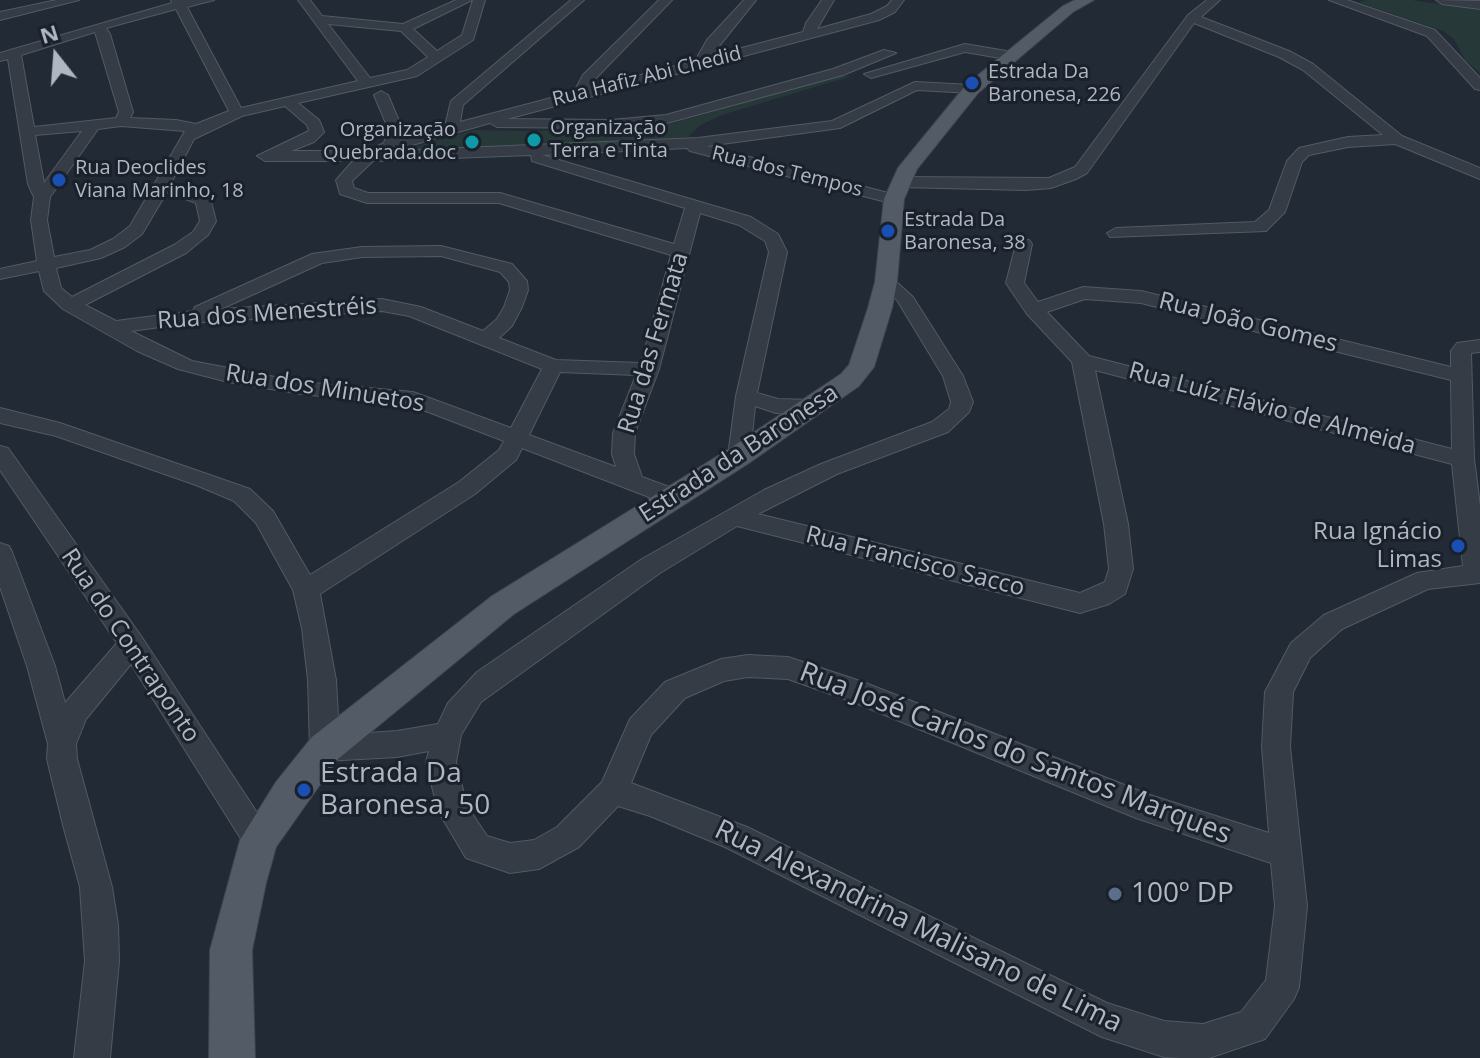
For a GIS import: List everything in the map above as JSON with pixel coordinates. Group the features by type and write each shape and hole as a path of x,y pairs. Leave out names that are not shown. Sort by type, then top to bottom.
{"main road":[{"path":"897,190 972,89 1068,9 1087,0"},
{"name":"Estrada da Baronesa","path":"232,1058 231,950 259,840 289,794 325,748 503,605 675,498 850,380 861,367 886,282 897,190"}],"street":[{"path":"0,16 73,0"},
{"path":"7,55 178,2 208,0"},
{"path":"304,0 374,90 395,128 391,145"},
{"path":"318,19 405,28 466,0"},
{"path":"0,274 95,254 119,243 136,230 188,136 197,129 237,113 288,102 374,90 412,73 468,37 479,0"},
{"path":"452,128 456,104 578,0"},
{"path":"581,93 588,78 666,0"},
{"path":"700,63 705,52 750,0"},
{"path":"809,35 812,23 828,0"},
{"name":"Rua Hafiz Abi Chedid","path":"368,156 391,145 477,121 875,17 891,9 898,0"},
{"name":"Rua dos Tempos","path":"680,144 720,155 897,190 1051,183 1081,170 1192,18 1214,0"},
{"path":"1335,0 1431,33 1480,86"},
{"path":"1442,0 1480,5"},
{"path":"178,2 237,113"},
{"path":"473,19 492,6"},
{"path":"1192,18 1284,54 1308,67 1397,139 1480,174"},
{"path":"97,27 104,34 126,112 121,122"},
{"path":"405,28 437,58"},
{"path":"722,120 965,48 1012,56"},
{"path":"477,121 534,125 656,121 838,72 889,53"},
{"name":"Rua dos Minuetos","path":"7,55 36,184 42,197 39,220 53,291 70,305 114,327 144,347 185,365 228,376 301,388 413,399 675,498"},
{"path":"838,72 873,73"},
{"path":"288,102 314,123 317,132 264,164 368,156 519,152 565,157 698,143 835,125 915,86 972,89"},
{"path":"26,132 121,122 176,124 197,129"},
{"path":"42,197 95,123"},
{"path":"698,143 700,134 708,127"},
{"path":"720,155 732,139"},
{"path":"1116,233 1260,227 1277,212 1295,161 1304,151 1323,146 1397,139"},
{"path":"368,156 353,168 342,186 355,196 500,198 681,252"},
{"path":"565,157 762,229 772,238 778,252 746,396 739,456"},
{"path":"70,305 180,249 199,235 208,221 204,201 187,192 162,186"},
{"name":"Rua das Fermata","path":"632,480 623,454 624,433 649,369 694,205"},
{"path":"1023,244 1015,283 1034,310 1082,360"},
{"path":"189,317 302,263 339,253 441,251 506,268 518,281 519,290 505,322 486,339"},
{"path":"738,518 800,482 940,427 958,412 962,402 953,376 904,297 886,282"},
{"name":"Rua João Gomes","path":"1034,310 1083,293 1141,297 1462,376"},
{"name":"Rua dos Menestréis","path":"114,327 189,317 382,305 414,311 553,366 649,369"},
{"path":"1470,349 1462,376 1463,459 1478,574"},
{"name":"Rua Francisco Sacco","path":"738,518 1080,603 1100,597 1116,587 1121,569 1120,554 1105,455 1082,360"},
{"name":"Rua Luíz Flávio de Almeida","path":"1082,360 1463,459"},
{"path":"306,590 467,488 508,455 553,366"},
{"path":"746,396 776,406 813,407"},
{"path":"6,424 60,430 242,495 265,517 306,590 322,680 325,748 361,748 447,735 441,762 453,811 477,848 510,858 539,854 568,837 613,791"},
{"name":"Rua do Contraponto","path":"0,453 132,644 259,840"},
{"name":"Estrada da Baronesa","path":"447,735 464,702 487,680 651,566 738,518"},
{"path":"0,552 41,666 62,744 62,759 78,825 96,887 102,961 92,1058"},
{"name":"Rua Alexandrina Malisano de Lima","path":"613,791 654,803 736,837 1163,1049 1203,1042 1252,1026 1282,987 1291,906 1276,747 1279,692 1300,651 1333,622 1392,593 1426,580 1478,574"},
{"path":"62,744 74,713 132,644"},
{"name":"Rua José Carlos do Santos Marques","path":"613,791 640,728 675,690 721,670 748,666 788,668 863,694 1147,808 1287,854"}],"shaded area":[{"path":"1412,0 1480,10 1480,73 1465,60 1454,39 1443,31 1358,2"},
{"path":"839,76 852,76 722,115 699,126 688,137 418,150 414,147 474,130 663,126"}],"place":[{"name":"Estrada Da Baronesa, 226","path":"972,83"},
{"name":"Organização Terra e Tinta","path":"534,140"},
{"name":"Organização Quebrada.doc","path":"472,142"},
{"name":"Rua Deoclides Viana Marinho, 18","path":"59,180"},
{"name":"Estrada Da Baronesa, 38","path":"888,231"},
{"name":"Rua Ignácio Limas","path":"1458,546"},
{"name":"Estrada Da Baronesa, 50","path":"304,790"},
{"name":"100º DP","path":"1115,894"}]}
